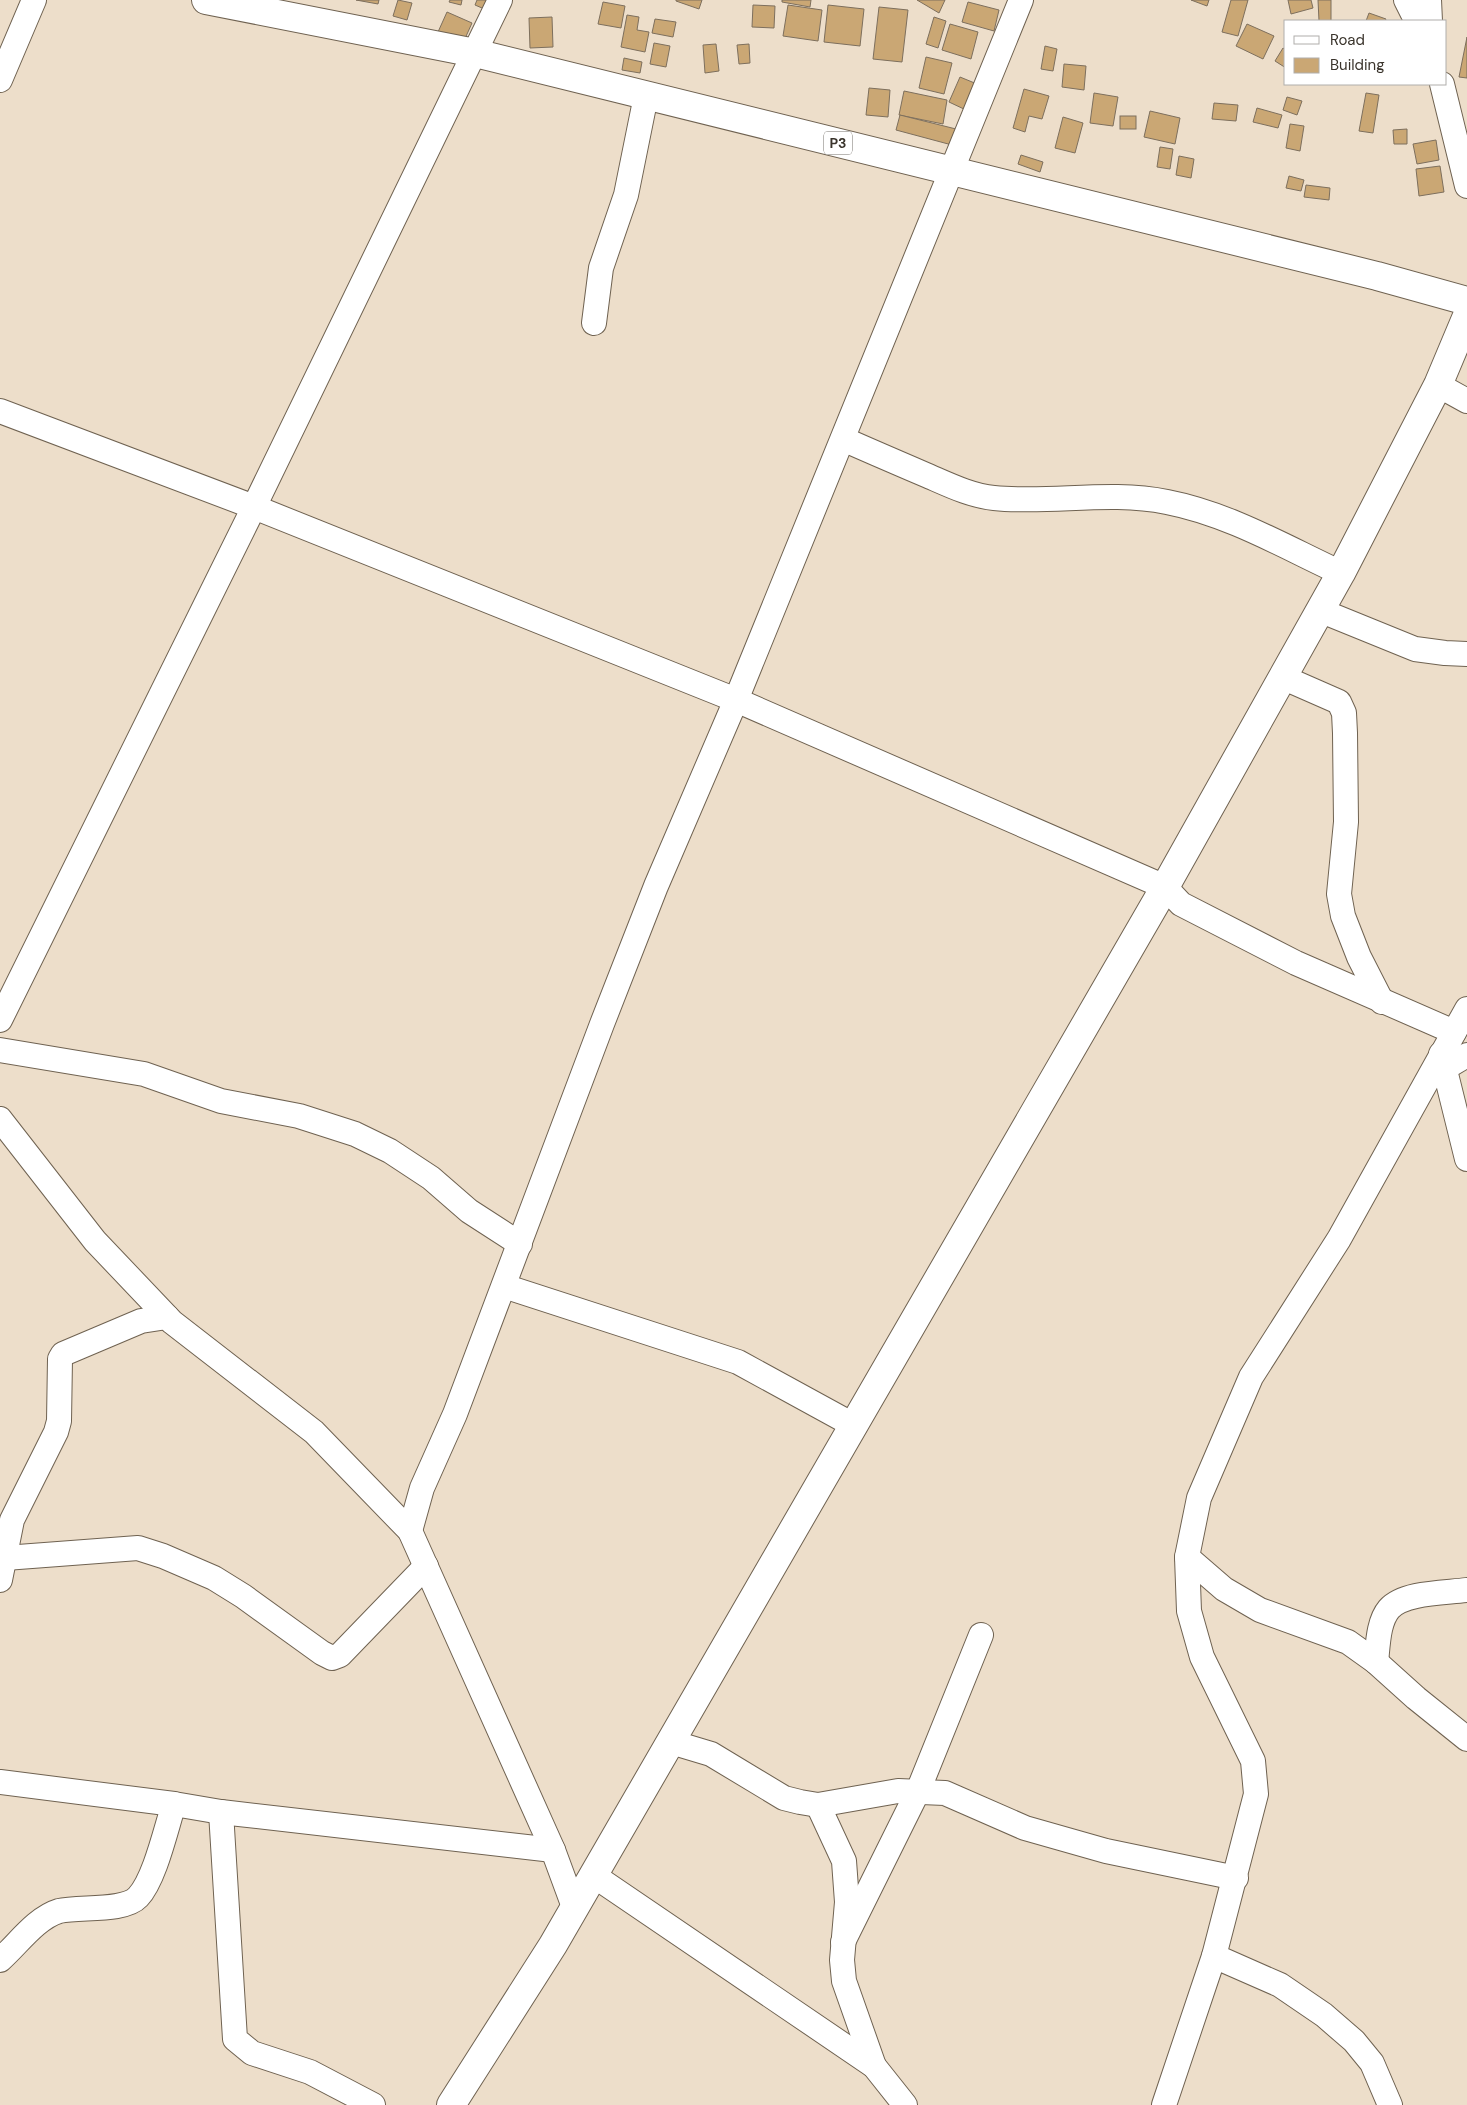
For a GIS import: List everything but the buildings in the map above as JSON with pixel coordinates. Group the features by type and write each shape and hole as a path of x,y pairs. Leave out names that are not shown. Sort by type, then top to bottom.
{"main road":[{"name":"P3","path":"206,0 475,54 1377,276 1467,301"},
{"path":"451,2105 553,1945 855,1426 1165,887 1341,573 1438,385 1467,316"}],"street":[{"path":"0,80 34,0"},
{"path":"0,1020 254,507 500,0"},
{"path":"410,1531 422,1488 455,1414 656,886 736,700 1021,0"},
{"path":"1406,0 1413,14 1420,20"},
{"path":"1430,0 1430,20"},
{"path":"1442,85 1467,186"},
{"path":"594,323 601,268 626,195 646,96"},
{"path":"1438,385 1467,401"},
{"path":"0,412 254,507 736,700 1165,887 1181,904 1296,963 1454,1032"},
{"path":"843,440 952,487 991,498 1010,500 1113,496 1165,501 1197,508 1226,519 1341,573"},
{"path":"1319,610 1415,649 1467,654"},
{"path":"1282,677 1339,702 1344,713 1346,822 1339,894 1343,916 1359,957 1382,1002"},
{"path":"1164,2105 1214,1956 1236,1878 1256,1794 1253,1761 1202,1657 1189,1611 1187,1557 1199,1498 1251,1377 1339,1239 1443,1061 1454,1032 1467,1008"},
{"path":"0,1050 144,1074 221,1101 300,1116 355,1134 390,1151 431,1178 469,1211 520,1244"},
{"path":"1443,1061 1467,1054"},
{"path":"1443,1061 1467,1159"},
{"path":"0,1119 96,1241 167,1317 314,1432 410,1531 553,1850 574,1907"},
{"path":"504,1286 738,1362 855,1426"},
{"path":"167,1317 141,1321 63,1354 60,1358 59,1421 56,1432 12,1520 2,1569 138,1548 163,1556 214,1578 332,1658 340,1654 426,1566"},
{"path":"1187,1557 1224,1589 1260,1610 1348,1642 1376,1662 1416,1698 1467,1739"},
{"path":"1376,1662 1380,1628 1388,1610 1398,1602 1416,1596 1467,1590"},
{"path":"843,1942 918,1791 981,1635"},
{"path":"671,1742 711,1754 784,1798 818,1805 898,1791 945,1793 1025,1828 1106,1851 1236,1878"},
{"path":"0,1782 174,1804 221,1812 553,1850"},
{"path":"0,1960 40,1922 58,1911 125,1904 138,1898 150,1877 174,1804"},
{"path":"818,1805 844,1861 847,1902 842,1960 844,1981 874,2066"},
{"path":"221,1812 235,2040 252,2053 310,2072 373,2105"},
{"path":"593,1875 874,2066 905,2105"},
{"path":"1214,1956 1280,1985 1324,2015 1354,2041 1372,2063 1390,2105"}]}
